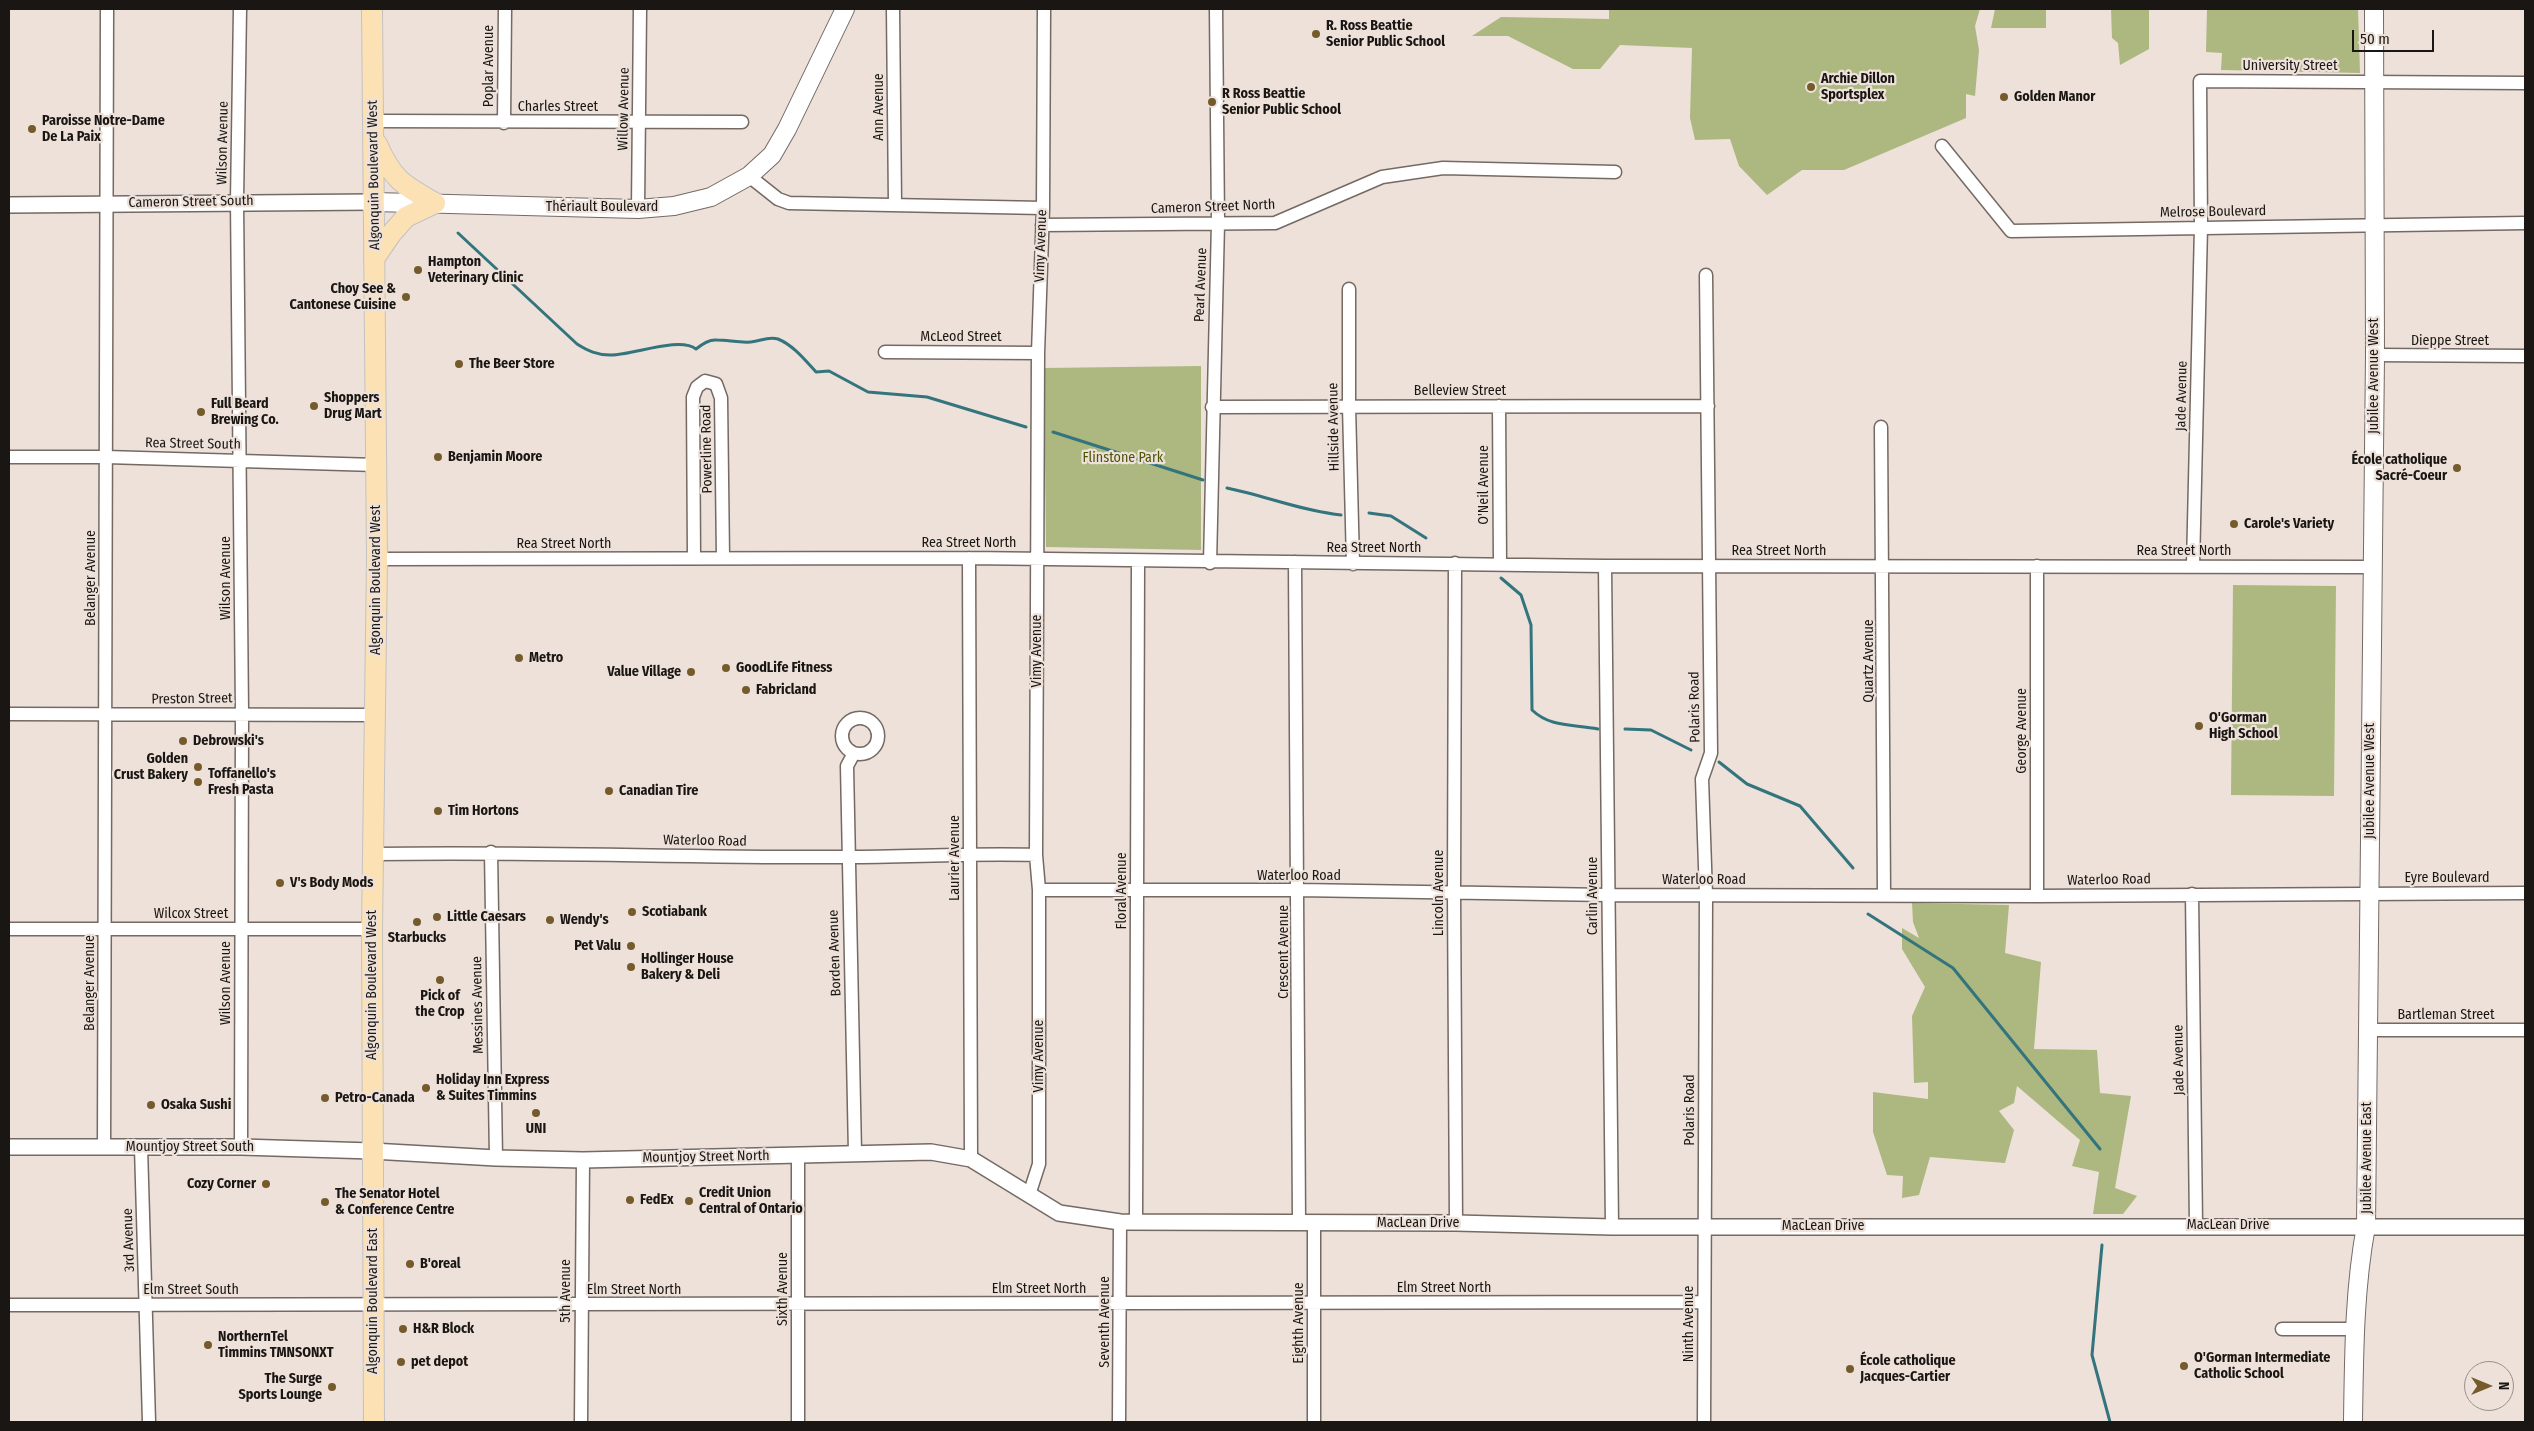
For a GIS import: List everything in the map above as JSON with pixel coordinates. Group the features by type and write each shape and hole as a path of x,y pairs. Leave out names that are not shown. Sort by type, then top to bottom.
{"main road":[{"name":"Algonquin Boulevard West","path":"372,9 377,560 372,929 372,1151"},
{"name":"Thériault Boulevard","path":"374,202 638,209 674,206 711,197 749,176 772,155 787,129 845,9"},
{"name":"Jubilee Avenue West","path":"2370,894 2375,355 2372,14"},
{"path":"374,128 388,168 408,188 435,203"},
{"path":"374,259 390,234 406,217 435,203"},
{"name":"Jubilee Avenue East","path":"2353,1422 2354,1329 2358,1269 2366,1226 2370,894"},
{"name":"Algonquin Boulevard East","path":"372,1151 374,1422"}],"street":[{"name":"Belanger Avenue","path":"104,1147 107,9"},
{"name":"Wilson Avenue","path":"240,9 237,201 242,713 241,1147"},
{"name":"Poplar Avenue","path":"504,122 505,9"},
{"name":"Willow Avenue","path":"638,209 640,9"},
{"name":"Ann Avenue","path":"893,9 895,204"},
{"name":"Vimy Avenue","path":"1029,1195 1038,1164 1039,890 1036,855 1038,353 1043,208 1044,9"},
{"name":"Pearl Avenue","path":"1210,562 1210,491 1218,223 1216,9"},
{"name":"University Street","path":"2201,227 2200,81 2525,83"},
{"name":"Charles Street","path":"374,128 504,122 742,122"},
{"name":"Melrose Boulevard","path":"1942,146 2011,232 2201,227 2525,223"},
{"name":"Cameron Street North","path":"1042,225 1274,223 1382,177 1443,168 1615,172"},
{"path":"749,176 778,199 789,203 1043,208"},
{"name":"Cameron Street South","path":"9,204 237,201 374,202"},
{"name":"Jade Avenue","path":"2193,566 2201,227"},
{"name":"Polaris Road","path":"1704,1227 1706,895 1702,779 1711,753 1706,274"},
{"name":"Hillside Avenue","path":"1349,289 1348,406 1353,564"},
{"name":"McLeod Street","path":"885,352 1038,353"},
{"name":"Dieppe Street","path":"2375,355 2525,356"},
{"name":"Powerline Road","path":"694,558 693,397 697,387 705,381 716,384 721,398 723,558"},
{"name":"O'Neil Avenue","path":"1499,406 1500,563"},
{"name":"Belleview Street","path":"1212,407 1708,406"},
{"name":"Quartz Avenue","path":"1882,427 1884,894"},
{"name":"Rea Street South","path":"9,457 106,457 376,465"},
{"name":"Laurier Avenue","path":"969,558 971,1159"},
{"name":"Rea Street North","path":"377,560 1038,558 1210,562 1353,564 1500,563 1605,566 2372,567"},
{"name":"Floral Avenue","path":"1136,1222 1138,560"},
{"name":"Crescent Avenue","path":"1295,562 1299,890 1299,1223"},
{"name":"Lincoln Avenue","path":"1456,563 1454,893 1456,1223"},
{"name":"Carlin Avenue","path":"1605,566 1612,1227"},
{"name":"George Avenue","path":"2037,566 2037,896"},
{"name":"Preston Street","path":"9,714 106,716 242,713 376,715"},
{"name":"Borden Avenue","path":"854,753 847,766 847,857 855,1153"},
{"name":"Waterloo Road","path":"374,854 491,852 847,857 970,853 1036,855"},
{"name":"Messines Avenue","path":"491,852 496,1158"},
{"name":"Waterloo Road","path":"1039,890 1299,890 1608,895 1884,894 2037,896 2370,894"},
{"name":"Eyre Boulevard","path":"2370,894 2525,893"},
{"name":"Jade Avenue","path":"2192,894 2196,1225"},
{"name":"Wilcox Street","path":"9,929 372,929"},
{"name":"Bartleman Street","path":"2368,1030 2525,1030"},
{"name":"Mountjoy Street South","path":"9,1147 241,1147 372,1151"},
{"name":"3rd Avenue","path":"141,1147 149,1422"},
{"name":"Mountjoy Street North","path":"372,1151 496,1158 582,1160 931,1152 971,1159 1029,1195"},
{"name":"Sixth Avenue","path":"798,1156 798,1422"},
{"name":"5th Avenue","path":"581,1422 582,1160"},
{"path":"1029,1195 1059,1212 1120,1222"},
{"name":"MacLean Drive","path":"1120,1222 1456,1223 1612,1227 2196,1225 2525,1227"},
{"name":"Seventh Avenue","path":"1119,1422 1120,1222"},
{"name":"Eighth Avenue","path":"1314,1223 1314,1422"},
{"name":"Ninth Avenue","path":"1704,1227 1704,1422"},
{"name":"Elm Street North","path":"374,1306 1704,1302"},
{"name":"Elm Street South","path":"9,1305 374,1306"},
{"path":"2282,1329 2354,1329"}],"green space":[{"path":"1609,9 1980,9 1975,26 1979,50 1975,96 1966,94 1966,118 1844,170 1802,170 1767,195 1739,166 1730,139 1695,140 1690,118 1692,48 1620,45 1600,69 1573,69 1508,36 1472,36 1501,17 1609,19"},
{"path":"1995,9 2046,9 2046,28 1991,28"},
{"path":"2111,9 2149,9 2149,49 2120,65 2118,43 2112,38"},
{"path":"2207,9 2358,9 2360,73 2221,70 2222,53 2206,52"},
{"name":"Flinstone Park","path":"1201,366 1201,550 1046,547 1044,368"},
{"path":"2233,585 2336,586 2334,796 2231,795"},
{"path":"1912,903 2009,905 2005,953 2041,962 2034,1049 2097,1050 2100,1093 2131,1096 2115,1188 2137,1196 2123,1214 2093,1214 2099,1172 2072,1166 2080,1140 2017,1086 2014,1103 1999,1111 2014,1130 2005,1163 1930,1157 1919,1195 1902,1198 1903,1176 1887,1175 1873,1132 1873,1092 1928,1099 1928,1082 1914,1083 1912,1016 1925,987 1902,949 1902,928 1919,938 1913,922"}],"waterway":[{"path":"458,233 577,344 593,352 605,355 619,354 667,345 688,346 696,349 711,340 747,342 774,338 794,349 816,372 829,371 868,392 927,397 1026,427"},
{"path":"1053,432 1203,480"},
{"path":"1227,488 1312,510 1341,515"},
{"path":"1369,513 1391,516 1426,538"},
{"path":"1501,578 1521,595 1531,625 1532,710 1539,716 1555,723 1598,729"},
{"path":"1625,729 1651,730 1691,750"},
{"path":"1719,762 1747,784 1800,806 1853,868"},
{"path":"1868,914 1953,968 2100,1149"},
{"path":"2102,1245 2092,1355 2110,1422"}],"place":[{"name":"R. Ross Beattie Senior Public School","path":"1316,34"},
{"name":"Archie Dillon Sportsplex","path":"1811,87"},
{"name":"Golden Manor","path":"2004,97"},
{"name":"R Ross Beattie Senior Public School","path":"1212,102"},
{"name":"Paroisse Notre-Dame De La Paix","path":"32,129"},
{"name":"Hampton Veterinary Clinic","path":"418,270"},
{"name":"Choy See & Cantonese Cuisine","path":"406,297"},
{"name":"The Beer Store","path":"459,364"},
{"name":"Shoppers Drug Mart","path":"314,406"},
{"name":"Full Beard Brewing Co.","path":"201,412"},
{"name":"Benjamin Moore","path":"438,457"},
{"name":"École catholique Sacré-Coeur","path":"2457,468"},
{"name":"Carole's Variety","path":"2234,524"},
{"name":"Metro","path":"519,658"},
{"name":"GoodLife Fitness","path":"726,668"},
{"name":"Value Village","path":"691,672"},
{"name":"Fabricland","path":"746,690"},
{"name":"O'Gorman High School","path":"2199,726"},
{"name":"Debrowski's","path":"183,741"},
{"name":"Golden Crust Bakery","path":"198,767"},
{"name":"Toffanello's Fresh Pasta","path":"198,782"},
{"name":"Canadian Tire","path":"609,791"},
{"name":"Tim Hortons","path":"438,811"},
{"name":"V's Body Mods","path":"280,883"},
{"name":"Scotiabank","path":"632,912"},
{"name":"Little Caesars","path":"437,917"},
{"name":"Wendy's","path":"550,920"},
{"name":"Starbucks","path":"417,922"},
{"name":"Pet Valu","path":"631,946"},
{"name":"Hollinger House Bakery & Deli","path":"631,967"},
{"name":"Pick of the Crop","path":"440,980"},
{"name":"Holiday Inn Express & Suites Timmins","path":"426,1088"},
{"name":"Petro-Canada","path":"325,1098"},
{"name":"Osaka Sushi","path":"151,1105"},
{"name":"UNI","path":"536,1113"},
{"name":"Cozy Corner","path":"266,1184"},
{"name":"FedEx","path":"630,1200"},
{"name":"Credit Union Central of Ontario","path":"689,1201"},
{"name":"The Senator Hotel & Conference Centre","path":"325,1202"},
{"name":"B'oreal","path":"410,1264"},
{"name":"H&R Block","path":"403,1329"},
{"name":"NorthernTel Timmins TMNSONXT","path":"208,1345"},
{"name":"pet depot","path":"401,1362"},
{"name":"O'Gorman Intermediate Catholic School","path":"2184,1366"},
{"name":"École catholique Jacques-Cartier","path":"1850,1369"},
{"name":"The Surge Sports Lounge","path":"332,1387"}]}
